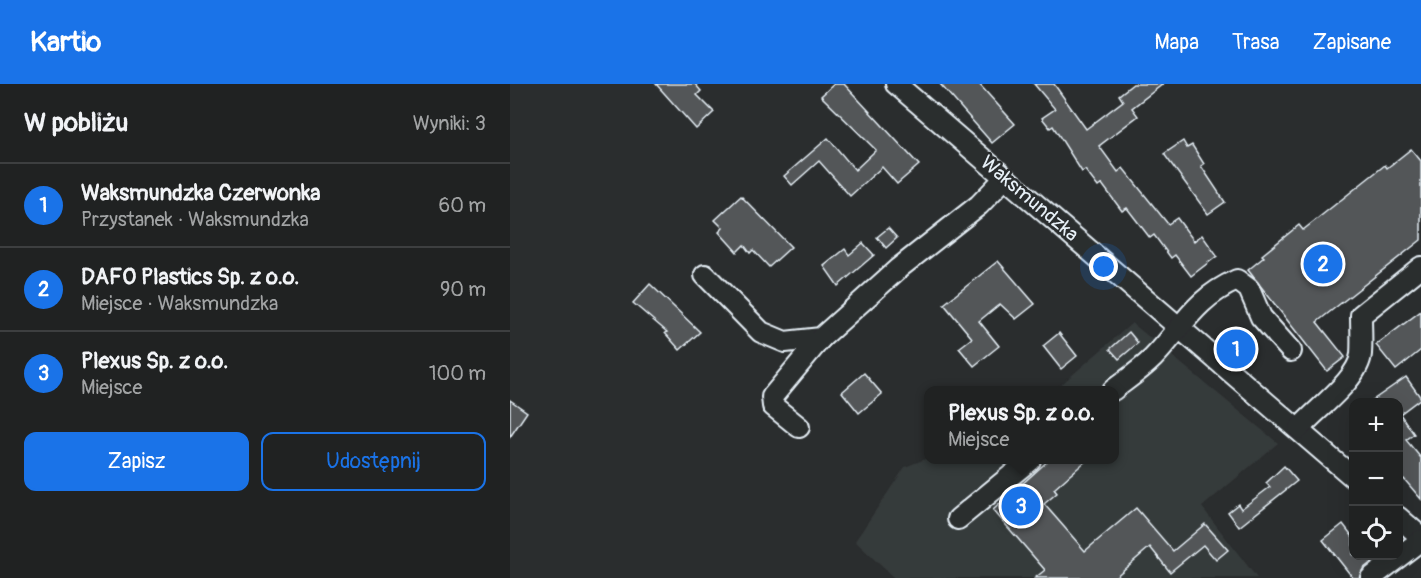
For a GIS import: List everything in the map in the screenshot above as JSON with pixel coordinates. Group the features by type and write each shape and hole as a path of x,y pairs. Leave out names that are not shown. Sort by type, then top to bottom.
{"street":[{"name":"Waksmundzka","path":"896,84 1349,474"},
{"path":"799,427 773,406 772,397 821,338 899,268 979,205 1005,178"},
{"path":"1299,429 1314,411 1354,374 1361,356 1361,315 1421,267"},
{"path":"705,275 761,332 785,342 821,338"},
{"path":"1118,386 1152,358 1201,301 1218,288 1237,280 1249,289 1261,317 1290,351"},
{"path":"958,519 1024,464"},
{"path":"1371,578 1421,539 1403,522"}],"shaded area":[{"path":"1132,323 1278,443 1202,507 1257,578 894,578 855,541 905,467 924,460 924,464 1119,464 1119,386 1060,386"}],"building":[{"path":"656,84 695,84 701,91 697,95 714,112 696,129"},
{"path":"834,84 844,84 919,165 897,184 882,167 850,196 819,161 792,185 784,176 828,138 855,170 876,150 821,96"},
{"path":"940,84 979,84 1015,124 992,143"},
{"path":"1034,84 1054,84 1086,129 1123,101 1119,95 1133,84 1163,84 1132,108 1138,116 1099,146 1118,172 1123,168 1168,224 1177,218 1194,241 1202,235 1217,256 1191,276 1175,255 1171,258 1154,235 1150,238 1127,208 1122,211 1102,184 1098,187 1085,170 1082,172 1053,126 1050,128 1042,118 1055,109"},
{"path":"1183,141 1187,148 1192,145 1204,164 1201,166 1225,202 1208,214 1164,154"},
{"path":"1411,149 1421,161 1421,240 1317,322 1345,357 1327,371 1248,270 1264,257 1262,255 1299,225 1303,230 1385,165 1387,168"},
{"path":"741,196 791,247 769,267 753,250 750,253 744,245 737,252 719,232 723,228 715,220"},
{"path":"888,228 897,238 886,248 877,237"},
{"path":"863,243 874,255 838,286 824,266 845,249 849,255"},
{"path":"998,261 1035,304 1016,319 1000,304 979,321 999,346 974,366 959,348 972,338 944,304"},
{"path":"650,284 700,332 680,350 665,333 667,332 633,303"},
{"path":"1421,311 1421,350 1396,370 1376,345"},
{"path":"1129,332 1138,343 1119,359 1110,349"},
{"path":"1059,333 1077,356 1061,369 1043,346"},
{"path":"864,373 882,394 859,413 842,392"},
{"path":"1406,377 1421,398 1403,412 1403,398 1376,398"},
{"path":"510,400 527,412 510,437"},
{"path":"1403,418 1414,434 1406,440 1421,458 1421,499 1404,479"},
{"path":"1044,464 1082,464 1054,489 1057,493 1044,504 1085,551 1136,508 1173,551 1205,524 1228,550 1216,560 1203,545 1170,572 1150,547 1114,578 1035,578 1045,570 993,510"},
{"path":"1284,466 1297,481 1239,527 1228,512 1238,504 1241,509 1270,487 1266,483"},
{"path":"1343,524 1349,532 1349,560 1373,561 1363,569 1359,578 1353,578 1323,540"}],"place":[{"name":"DAFO Plastics Sp. z o.o.","path":"1323,264"},
{"name":"Waksmundzka Czerwonka","path":"1236,349"},
{"name":"Plexus Sp. z o.o.","path":"1021,506"}]}
